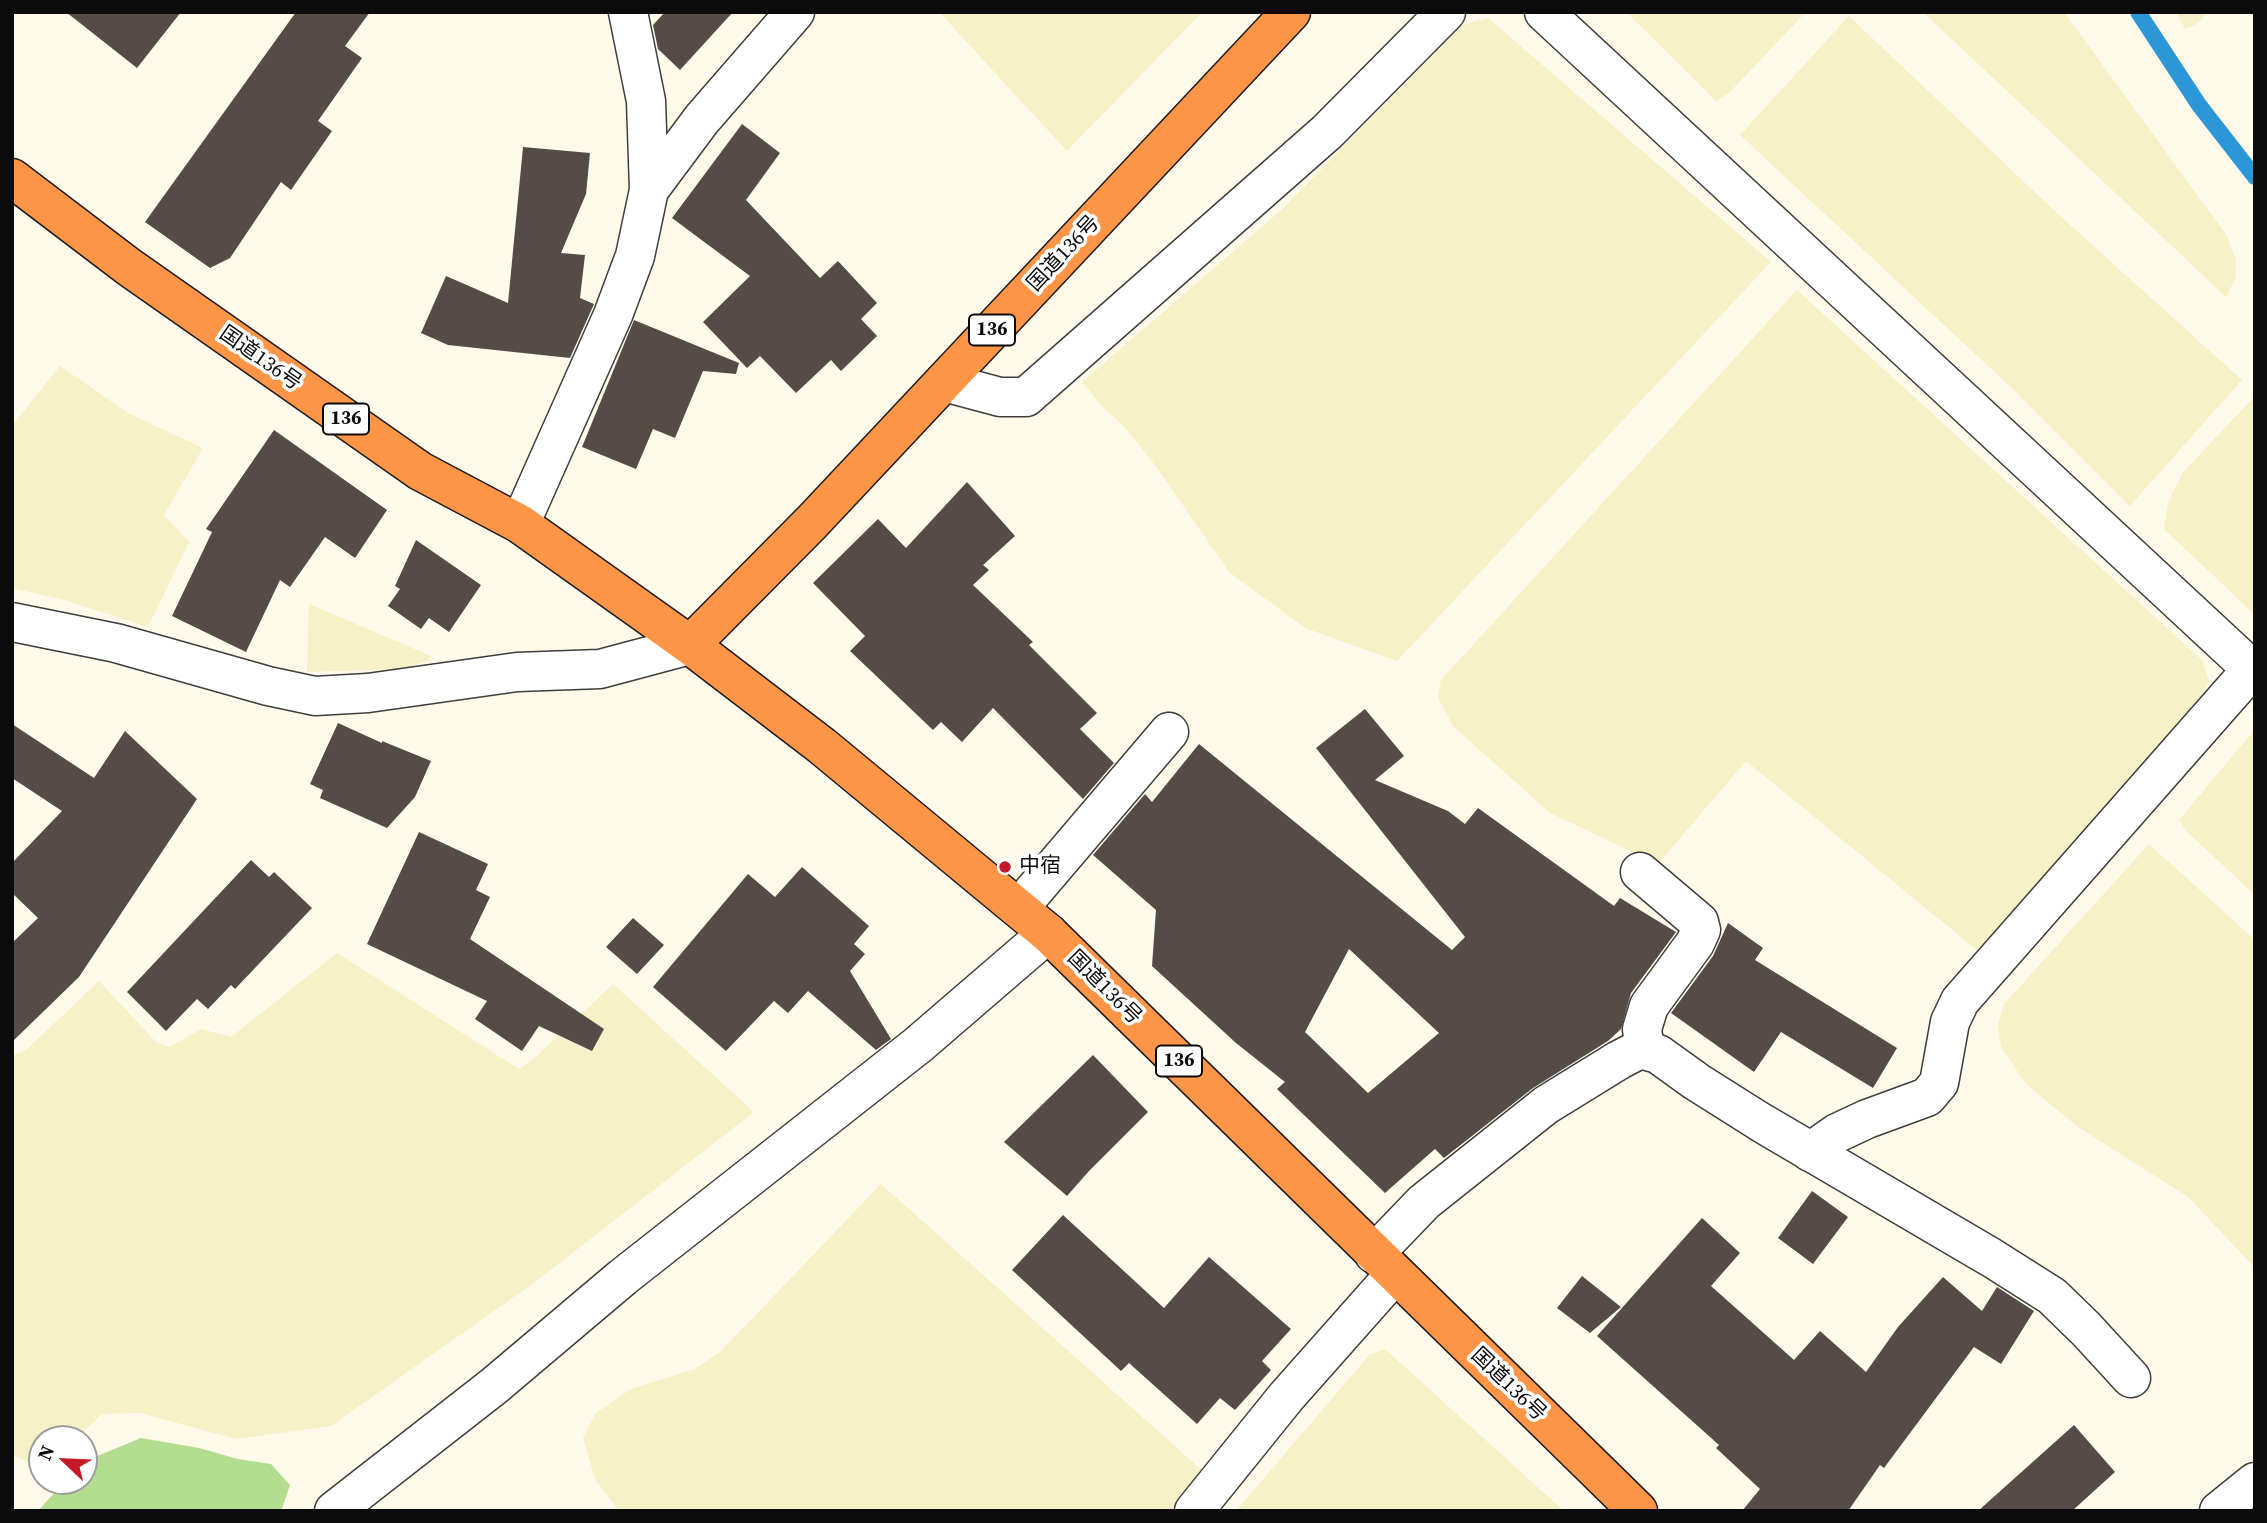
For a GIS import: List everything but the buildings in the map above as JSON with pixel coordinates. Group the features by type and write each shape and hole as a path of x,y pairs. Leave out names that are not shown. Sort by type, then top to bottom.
{"highway":[{"name":"国道136号","path":"690,645 812,522 1291,12"},
{"name":"国道136号","path":"12,178 129,267 421,471 520,524 690,645 822,746 1048,933 1638,1511"}],"street":[{"path":"520,524 613,315 635,256 649,190 646,101 628,12"},
{"path":"649,190 702,119 795,12"},
{"path":"944,382 1000,397 1026,397 1327,132 1446,12"},
{"path":"1544,12 2253,671 1960,1002 1950,1022 1939,1083 1927,1097 1837,1133 1810,1152"},
{"path":"12,622 116,643 268,686 315,696 368,693 517,672 600,669 690,645"},
{"path":"1019,908 1169,732"},
{"path":"1640,872 1699,922 1700,930 1688,953 1649,1006 1642,1029 1645,1051"},
{"path":"334,1511 494,1386 623,1277 918,1045 1048,933"},
{"path":"1194,1511 1286,1397 1385,1264 1424,1202 1546,1105 1640,1049 1658,1054 1697,1082 1810,1152 2052,1296 2131,1378"},
{"path":"2219,1511 2255,1482"}],"shaded area":[{"path":"939,12 1202,12 1067,151"},
{"path":"1626,12 1806,12 1729,93 1716,101"},
{"path":"1923,12 2064,12 2227,236 2236,260 2235,279 2226,297"},
{"path":"2176,12 2208,12 2198,23 2185,29"},
{"path":"1849,16 2058,214 2242,380 2130,506 2016,392 1740,135"},
{"path":"1488,18 1771,262 1397,661 1305,628 1229,572 1158,469 1125,427 1082,382 1279,212 1464,24"},
{"path":"1797,290 2203,661 2209,682 2197,702 1978,951 1746,761 1658,864 1550,813 1453,726 1438,698 1441,680"},
{"path":"60,366 128,413 203,448 164,515 189,542 148,627 65,600 12,588 12,426"},
{"path":"2255,396 2255,615 2164,529 2168,503 2183,472"},
{"path":"309,604 431,656 430,660 404,669 307,672"},
{"path":"2255,729 2255,895 2186,831 2179,820"},
{"path":"2149,844 2255,940 2255,1268 2188,1197 2078,1127 2026,1084 2001,1047 1998,1025 2004,1004"},
{"path":"337,953 519,1069 535,1058 613,984 754,1112 535,1282 331,1426 236,1439 140,1413 102,1414 91,1425 28,1425 28,1462 12,1455 12,1056 26,1050 99,981 157,1043 170,1047 201,1029 231,1037"},
{"path":"881,1184 1204,1472 1169,1511 619,1511 595,1479 583,1438 596,1413 631,1389 695,1369 721,1351"},
{"path":"1385,1349 1564,1511 1236,1511 1370,1354"}],"green space":[{"path":"141,1438 271,1464 290,1485 281,1511 38,1511 52,1495 98,1495 98,1456"}],"waterway":[{"path":"2138,12 2199,105 2255,177"}],"place":[{"name":"中宿","path":"1005,867"}]}
